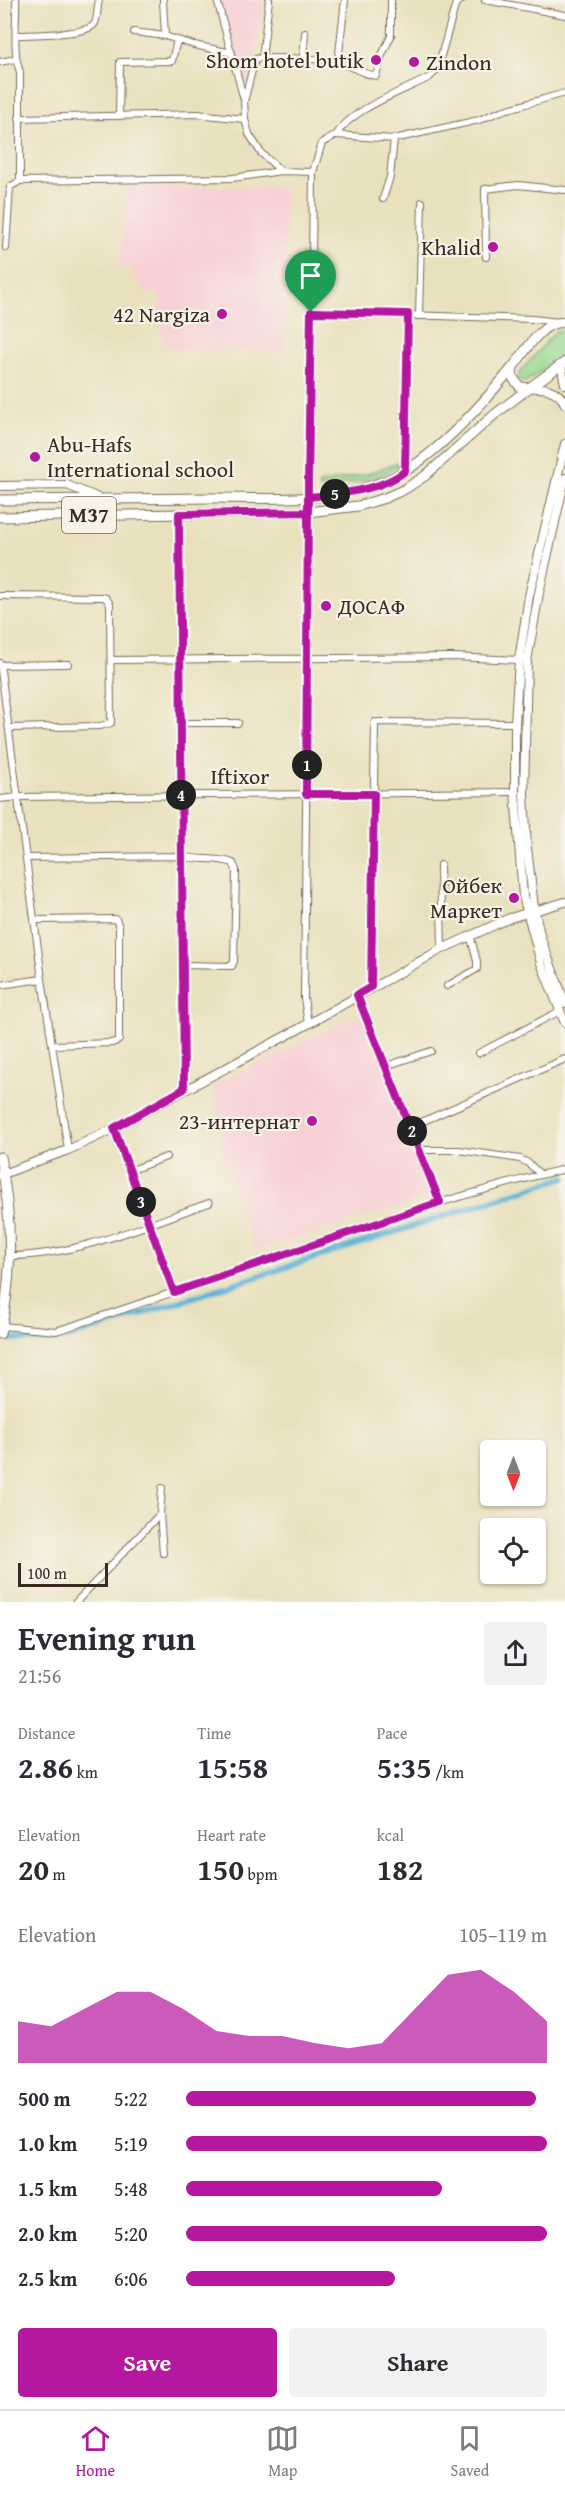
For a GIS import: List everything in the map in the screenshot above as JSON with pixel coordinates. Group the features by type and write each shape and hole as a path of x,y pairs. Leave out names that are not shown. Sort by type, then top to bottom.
{"main road":[{"name":"M37","path":"0,500 308,497 367,487 404,472 427,454 484,402 546,326 563,320"},
{"name":"M37","path":"0,517 308,512 358,506 405,489 424,476 529,388 563,363"},
{"path":"563,363 565,384"},
{"path":"512,368 517,384 529,388 552,390 565,404"},
{"path":"565,444 535,613 525,696 524,803 530,912 565,1003"},
{"path":"565,478 558,492 529,596 519,660 515,723 518,850 541,963 565,1023"},
{"path":"2,1175 68,1150 114,1128 308,1024 441,949 530,912 565,902"},
{"path":"0,1157 9,1256 1,1330"}],"street":[{"path":"16,0 15,59 20,72 20,181"},
{"path":"17,35 67,33 91,28 95,23 99,0"},
{"path":"164,0 165,36"},
{"path":"217,0 244,99 245,119 255,144 280,171"},
{"path":"262,58 269,0"},
{"path":"338,62 345,0"},
{"path":"244,99 255,59 303,58 338,62 360,73 376,76 391,36 391,0"},
{"path":"308,1024 304,998 313,172 322,143 336,135 341,127 362,111 430,77 437,70 456,3 462,0"},
{"path":"485,0 565,15"},
{"path":"134,32 165,36 232,53"},
{"path":"303,58 305,33"},
{"path":"119,116 120,62 172,62 177,40"},
{"path":"0,62 15,59"},
{"path":"336,135 394,139 479,120 513,107 565,93"},
{"path":"19,118 196,114 245,119"},
{"path":"383,199 390,177 394,139"},
{"path":"6,248 10,187 20,181 233,178 280,171 313,172"},
{"path":"486,257 485,189 518,185 565,190"},
{"path":"419,315 422,202"},
{"path":"311,312 563,320"},
{"path":"404,472 408,314"},
{"path":"530,319 538,325 540,333"},
{"path":"0,486 67,485 103,500"},
{"path":"179,514 184,1089"},
{"path":"0,596 106,598 110,604 111,723 108,726 10,728"},
{"path":"112,660 454,657 519,660"},
{"path":"68,664 0,664 42,979 68,1150"},
{"path":"371,987 375,722 515,723"},
{"path":"180,723 238,723"},
{"name":"Iftixor","path":"0,799 19,796 515,792"},
{"path":"27,858 181,856 233,863 236,870 232,966 183,964"},
{"path":"440,865 441,949"},
{"path":"35,920 116,920 119,927 119,1040 112,1043 52,1045"},
{"path":"447,986 477,969 470,935"},
{"path":"0,985 42,979"},
{"path":"357,995 440,1202"},
{"path":"479,1053 560,1011"},
{"path":"386,1066 431,1051"},
{"path":"410,1127 565,1059"},
{"path":"114,1128 174,1292"},
{"path":"419,1150 459,1150 525,1160 540,1174"},
{"path":"129,1170 166,1157"},
{"path":"1,1330 56,1331 440,1202 565,1169"},
{"path":"9,1256 45,1254 84,1244 209,1203"},
{"path":"162,1488 159,1514 163,1553"},
{"path":"76,1602 159,1514"}],"shaded area":[{"path":"220,0 266,0 249,82 242,83"},
{"path":"127,187 285,187 285,352 173,350 162,346 162,331 159,329 159,295 144,293 131,269 120,268"},
{"name":"23-интернат","path":"363,1013 436,1195 255,1251 223,1158 214,1084"}],"green space":[{"path":"556,331 565,331 565,354 526,382 522,382 518,377 520,372"},
{"path":"398,462 400,466 373,479 320,489 319,484 368,474"}],"waterway":[{"path":"9,1339 45,1340 70,1337 565,1177"}],"place":[{"name":"Shom hotel butik","path":"376,60"},
{"name":"Zindon","path":"414,62"},
{"name":"Khalid","path":"493,247"},
{"name":"42 Nargiza","path":"222,314"},
{"name":"Abu-Hafs International school","path":"35,457"},
{"name":"ДОСАФ","path":"326,606"},
{"name":"Ойбек Маркет","path":"514,898"},
{"name":"23-интернат","path":"312,1121"}],"route":[{"path":"311,312 308,483 308,497 308,512 308,659 306,794 374,794 371,987 357,995 440,1202 174,1292 114,1128 184,1089 179,514 308,512 308,497 367,487 389,480 405,471 408,314 311,312"}]}
